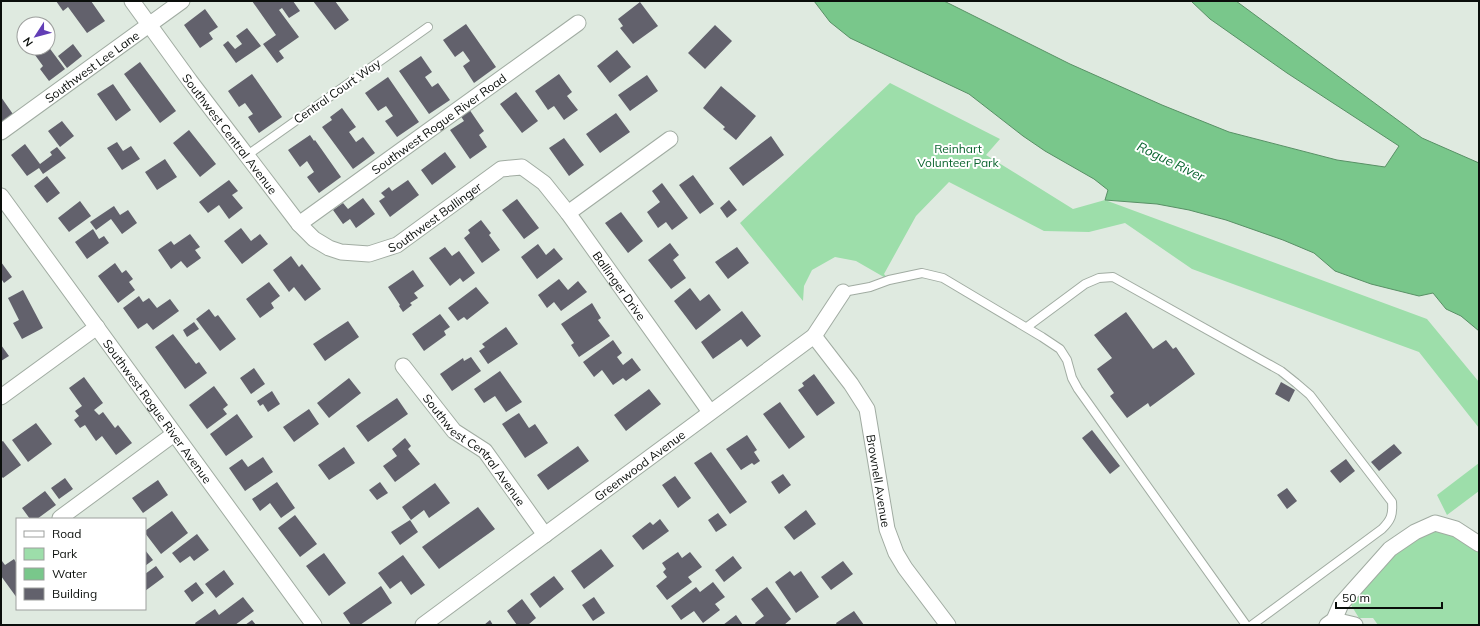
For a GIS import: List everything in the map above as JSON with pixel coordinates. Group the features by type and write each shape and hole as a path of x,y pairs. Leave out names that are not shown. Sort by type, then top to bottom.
{"street":[{"name":"Southwest Central Avenue","path":"132,1 246,156 299,224 322,244 341,252"},
{"name":"Southwest Lee Lane","path":"1,132 182,1"},
{"name":"Southwest Rogue River Road","path":"299,224 578,23"},
{"path":"568,214 670,140"},
{"name":"Ballinger Drive","path":"522,167 544,183 568,214 710,412"},
{"name":"Southwest Ballinger","path":"341,252 370,254 397,245 501,169 522,167"},
{"name":"Southwest Rogue River Avenue","path":"1,196 314,625"},
{"name":"Greenwood Avenue","path":"423,625 814,336 843,292"},
{"path":"1,397 97,327"},
{"name":"Brownell Avenue","path":"814,336 851,384 866,408 887,529 896,553 905,568 948,625"},
{"name":"Southwest Central Avenue","path":"403,366 454,431 485,451 545,535"},
{"path":"60,518 174,434"},
{"path":"1355,625 1330,623 1341,604 1390,549 1416,532 1435,523 1456,529 1479,544"}],"lane":[{"name":"Central Court Way","path":"246,156 428,27"},
{"path":"843,292 922,273 943,278 1060,349 1067,360 1072,378 1078,389 1246,625"},
{"path":"1027,328 1085,284 1099,278 1113,278 1280,371 1296,383 1310,395 1392,502 1392,511 1389,522 1382,529 1252,625"}],"green space":[{"name":"Reinhart Volunteer Park","path":"890,83 1000,139 986,155 1073,209 1105,200 1427,319 1479,382 1479,428 1419,352 1192,269 1125,223 1089,232 1044,231 949,182 916,216 884,274 889,280 856,261 835,257 812,270 804,286 803,301 740,223"},
{"path":"1479,463 1479,491 1447,515 1437,495"},
{"path":"1435,523 1479,552 1479,625 1378,625 1373,618 1359,618 1348,600 1399,548"}],"water":[{"name":"Rogue River","path":"814,1 944,1 1070,64 1162,105 1229,132 1337,160 1385,167 1399,146 1287,73 1210,19 1191,1 1236,1 1422,138 1479,163 1479,331 1461,316 1446,309 1433,293 1419,296 1371,284 1335,271 1314,253 1283,240 1226,220 1189,210 1157,204 1105,200 1108,190 1094,179 1045,151 969,94 850,38 830,22"}],"building":[{"path":"56,1 91,1 105,21 87,33 68,7 63,11"},
{"path":"252,1 293,1 300,11 289,18 282,8 279,10 299,37 279,51 284,58 277,63 263,44 276,35"},
{"path":"313,1 335,1 349,20 335,30"},
{"path":"640,2 658,26 633,44 620,28 623,26 618,19"},
{"path":"205,9 218,27 209,33 213,39 200,48 184,25"},
{"path":"466,24 496,67 474,83 463,66 470,61 463,51 455,57 443,40"},
{"path":"715,25 732,41 705,69 688,53"},
{"path":"247,28 261,46 236,63 223,45 228,41 235,49 242,44 236,36"},
{"path":"73,44 82,56 67,68 58,56"},
{"path":"617,50 631,67 610,83 597,66"},
{"path":"36,56 55,56 65,69 49,81 40,69 43,66"},
{"path":"421,56 432,72 425,77 432,87 438,83 450,100 429,114 399,71"},
{"path":"140,62 176,111 160,123 124,74"},
{"path":"252,74 282,117 259,133 248,117 253,114 245,103 239,107 228,91"},
{"path":"559,74 572,92 567,96 578,110 564,120 554,106 548,110 535,91"},
{"path":"647,75 658,91 630,111 618,95"},
{"path":"388,77 419,122 397,137 385,121 393,116 386,106 378,111 365,93"},
{"path":"113,84 131,110 116,121 97,94"},
{"path":"721,86 756,116 736,140 723,129 725,127 703,108"},
{"path":"516,92 538,121 522,133 500,104"},
{"path":"1,97 15,117 1,126"},
{"path":"342,108 356,127 349,132 356,142 363,137 375,153 353,169 322,127 332,120 330,117"},
{"path":"469,109 484,131 479,135 487,147 470,159 450,130 464,121 460,115"},
{"path":"616,113 630,132 600,153 586,134"},
{"path":"62,121 74,136 60,147 48,131"},
{"path":"189,130 216,164 200,177 173,143"},
{"path":"310,135 341,177 319,193 307,177 314,172 307,161 300,167 288,150"},
{"path":"771,136 784,155 743,186 729,168"},
{"path":"564,138 584,165 569,176 549,148"},
{"path":"117,142 123,151 131,146 140,159 122,170 107,148"},
{"path":"25,144 40,164 52,155 50,152 57,147 66,158 43,174 39,168 27,176 11,155"},
{"path":"445,152 456,167 432,185 421,170"},
{"path":"165,159 177,177 157,190 145,172"},
{"path":"693,175 714,204 700,214 679,185"},
{"path":"47,176 60,193 47,203 34,186"},
{"path":"229,180 238,191 232,195 243,208 229,219 219,205 208,213 199,202"},
{"path":"408,180 419,195 390,217 379,201 385,197 381,193 389,187 392,191"},
{"path":"662,183 688,218 672,230 666,222 658,228 647,212 660,202 652,191"},
{"path":"363,198 375,214 356,228 350,219 343,224 333,210 343,203 348,209"},
{"path":"517,199 539,228 524,239 502,210"},
{"path":"729,200 737,210 727,218 720,208"},
{"path":"80,201 91,216 69,232 58,218"},
{"path":"114,206 120,215 128,210 137,223 122,234 111,219 96,230 90,222"},
{"path":"621,212 643,241 628,253 605,223"},
{"path":"481,220 491,233 489,235 500,250 482,263 464,238 470,233 468,230"},
{"path":"241,228 251,241 260,234 268,244 242,264 224,241"},
{"path":"93,229 99,239 104,236 109,243 87,259 75,242"},
{"path":"190,234 200,247 195,250 201,258 187,268 181,261 171,269 158,250 171,241 174,245"},
{"path":"670,243 679,255 673,260 686,278 671,289 648,260"},
{"path":"538,244 546,255 554,248 563,259 537,279 521,257"},
{"path":"445,247 452,256 459,251 475,273 463,282 460,278 450,286 429,258"},
{"path":"737,247 749,263 728,279 715,262"},
{"path":"291,256 299,267 302,264 321,289 305,301 294,287 289,292 273,270"},
{"path":"1,262 12,277 4,283 2,280 1,281"},
{"path":"115,263 122,273 126,270 133,279 129,282 135,290 118,303 98,276"},
{"path":"413,270 424,286 414,293 418,298 410,303 412,305 403,312 388,287"},
{"path":"559,279 568,290 578,281 587,292 561,311 554,302 547,308 538,295"},
{"path":"269,282 280,296 271,303 274,308 260,318 246,299"},
{"path":"476,287 489,303 467,320 464,317 458,321 448,308"},
{"path":"690,288 700,301 709,294 721,310 696,330 674,301"},
{"path":"23,290 43,328 22,339 13,323 19,320 8,298"},
{"path":"139,296 143,302 149,298 157,308 170,299 179,311 153,330 147,323 138,329 123,308"},
{"path":"592,303 601,318 598,320 610,336 579,357 571,345 574,343 561,324"},
{"path":"209,309 215,317 218,315 236,339 220,351 196,319"},
{"path":"742,311 761,336 747,347 741,339 713,359 701,342"},
{"path":"1126,312 1153,349 1166,340 1173,349 1176,347 1195,374 1150,407 1148,403 1127,418 1110,396 1114,393 1097,369 1112,358 1094,335"},
{"path":"440,314 450,327 444,331 446,335 424,351 412,334"},
{"path":"348,321 359,337 325,361 313,344"},
{"path":"194,322 199,329 187,337 183,330"},
{"path":"506,327 518,344 488,364 479,351 485,347 482,344"},
{"path":"173,334 196,364 199,362 207,373 185,389 155,347"},
{"path":"613,340 622,353 617,357 623,365 632,358 641,370 626,381 623,378 613,385 602,370 594,377 583,362"},
{"path":"1,345 9,356 1,361"},
{"path":"471,357 481,371 452,391 440,374 463,358 464,361"},
{"path":"254,368 265,384 251,394 240,378"},
{"path":"500,371 522,402 506,412 495,396 484,403 474,389"},
{"path":"814,374 835,403 817,416 798,390 804,386 802,383"},
{"path":"84,377 103,403 94,410 99,415 103,412 115,428 118,425 132,443 116,455 102,436 96,441 85,425 80,428 74,420 79,416 75,411 82,406 69,388"},
{"path":"349,378 361,393 329,418 317,403"},
{"path":"1281,382 1295,390 1289,402 1275,394"},
{"path":"214,386 228,405 223,409 227,414 207,429 189,405"},
{"path":"649,389 661,404 626,431 614,415"},
{"path":"272,391 280,404 268,412 263,404 260,406 257,401"},
{"path":"397,398 408,414 368,442 356,426"},
{"path":"780,402 805,437 789,449 763,414"},
{"path":"309,409 319,424 294,442 283,427"},
{"path":"519,413 529,428 535,424 548,443 525,458 502,424"},
{"path":"237,414 253,437 226,456 210,434"},
{"path":"36,423 52,444 28,462 12,440"},
{"path":"1092,430 1120,466 1110,474 1082,438"},
{"path":"747,435 757,450 754,452 760,461 754,465 752,463 741,470 726,449"},
{"path":"405,438 411,446 408,449 420,464 395,482 383,466 397,456 392,449"},
{"path":"3,441 21,465 3,478 1,476 1,442"},
{"path":"1394,444 1402,453 1379,471 1371,462"},
{"path":"578,446 589,461 548,490 537,475"},
{"path":"344,447 355,463 329,480 318,465"},
{"path":"711,452 747,502 730,514 694,463"},
{"path":"263,457 273,472 245,491 229,468 242,459 248,467"},
{"path":"1346,459 1355,471 1340,483 1330,471"},
{"path":"783,474 791,485 779,494 771,482"},
{"path":"675,476 691,498 678,508 662,485"},
{"path":"65,478 73,489 59,499 51,488"},
{"path":"158,480 168,495 143,513 132,498"},
{"path":"277,482 295,508 281,518 270,503 260,511 252,499"},
{"path":"380,482 388,493 377,500 369,490"},
{"path":"435,483 450,503 429,518 424,510 411,520 402,507"},
{"path":"1287,488 1297,501 1287,509 1277,495"},
{"path":"45,491 56,505 38,518 29,518 22,508"},
{"path":"478,507 495,529 439,569 422,547"},
{"path":"806,510 816,524 794,540 784,527"},
{"path":"172,511 188,533 161,554 146,534 146,530"},
{"path":"718,513 727,525 716,532 708,520"},
{"path":"295,515 317,544 300,557 278,528"},
{"path":"660,519 669,531 643,550 632,536 650,522 653,525"},
{"path":"410,520 418,532 400,545 391,532"},
{"path":"197,534 209,550 194,561 190,556 180,563 172,553"},
{"path":"601,549 614,566 584,589 571,571"},
{"path":"146,551 153,560 146,565"},
{"path":"678,552 682,558 690,552 702,567 688,577 692,582 667,600 656,586 667,577 663,572 666,569 662,563"},
{"path":"324,553 346,583 329,596 306,566"},
{"path":"403,555 425,585 411,595 401,581 390,589 378,573"},
{"path":"733,556 742,568 724,582 715,570"},
{"path":"14,559 16,562 16,597 1,576 2,561 5,565"},
{"path":"843,561 853,574 831,590 821,577"},
{"path":"156,566 164,577 146,590 146,573"},
{"path":"224,570 234,584 216,598 205,584"},
{"path":"790,571 794,576 801,571 819,597 796,613 775,582"},
{"path":"554,576 564,589 540,608 530,594"},
{"path":"196,582 204,593 192,602 184,591"},
{"path":"713,582 725,597 715,604 720,610 703,623 694,611 681,620 671,606 696,587 700,592"},
{"path":"381,586 392,603 360,625 351,625 343,613"},
{"path":"767,587 791,619 784,625 756,625 755,623 764,616 751,599"},
{"path":"243,597 254,611 235,625 196,625 195,623 215,609 219,615"},
{"path":"594,597 605,613 593,621 582,605"},
{"path":"522,599 536,618 528,625 517,625 507,611"},
{"path":"854,611 864,625 837,625 836,623"},
{"path":"736,615 743,625 723,625"},
{"path":"252,620 256,625 245,625"},
{"path":"490,620 493,625 484,625"}]}
